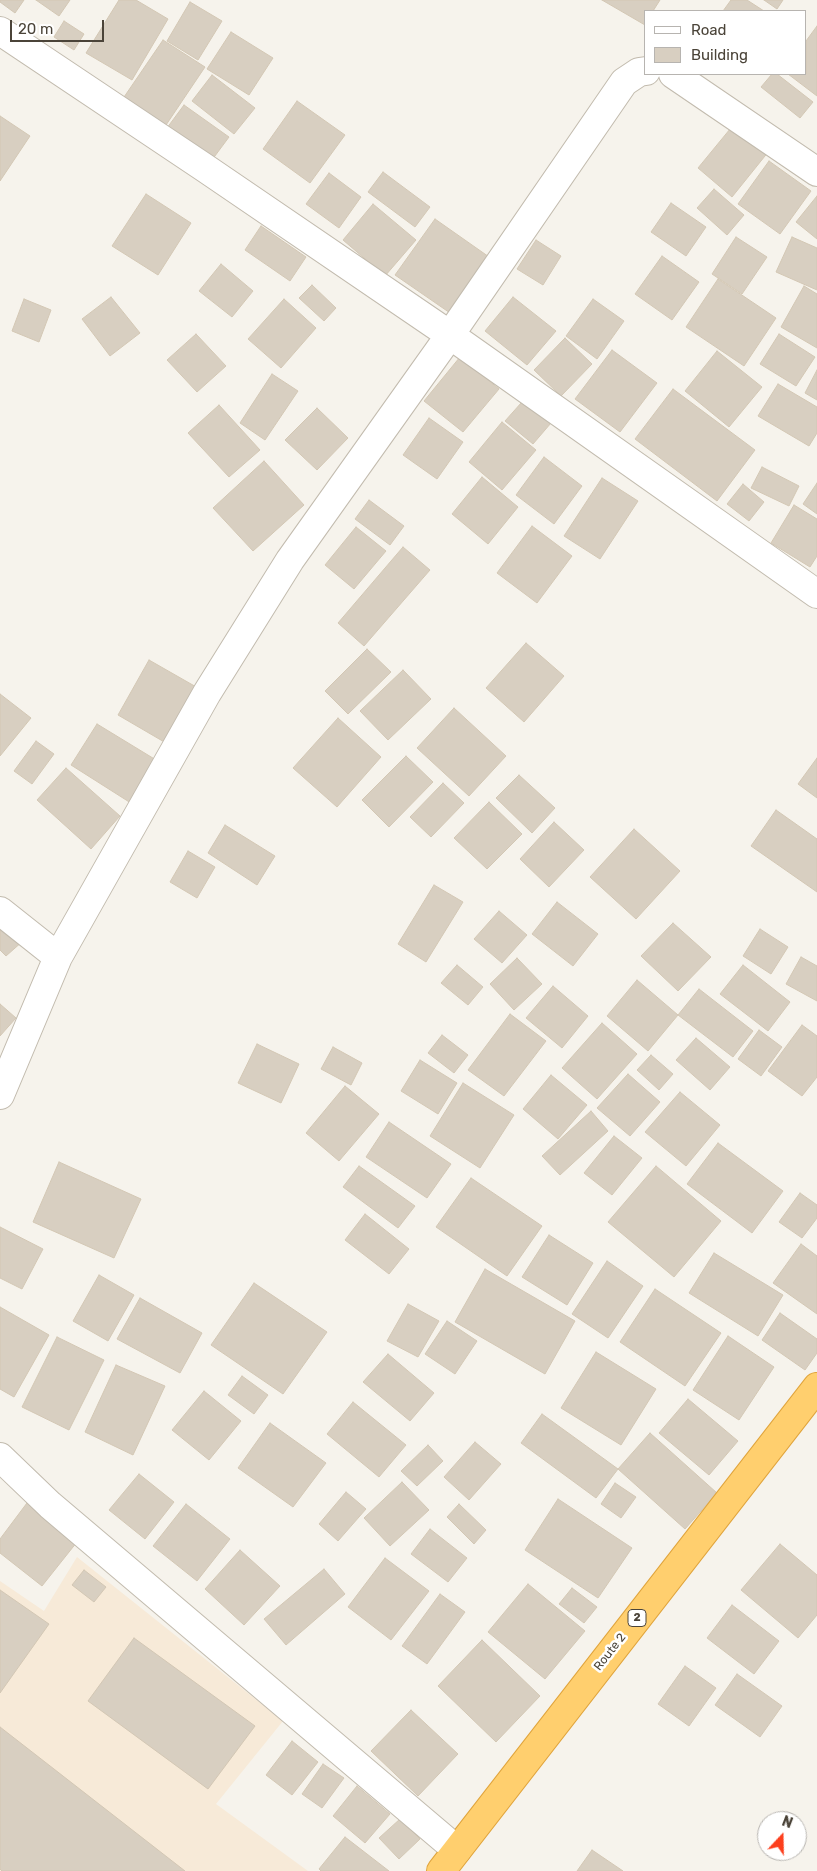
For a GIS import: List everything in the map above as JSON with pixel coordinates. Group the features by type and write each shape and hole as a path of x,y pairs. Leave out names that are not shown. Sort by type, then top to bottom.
{"highway":[{"name":"Route 2","path":"449,1860 815,1393"}],"street":[{"path":"0,31 450,334 817,594"},
{"path":"0,1095 58,957 207,693 290,560 450,334 624,82 639,72 644,71"},
{"path":"674,75 817,172"},
{"path":"0,911 58,957"},
{"path":"0,1457 50,1505 449,1860"}],"shaded area":[{"path":"77,1557 283,1721 216,1804 308,1871 0,1871 0,1581 44,1611"}],"building":[{"path":"0,0 24,0 15,13 0,2"},
{"path":"36,0 70,0 59,16"},
{"path":"119,0 136,0 168,19 132,80 86,53"},
{"path":"602,0 660,0 654,10 644,10 644,24"},
{"path":"731,0 747,0 762,10 724,10"},
{"path":"764,0 783,0 777,9"},
{"path":"190,2 222,21 198,60 167,41"},
{"path":"64,21 84,34 74,50 54,37"},
{"path":"817,26 817,96 789,75 807,75 807,40"},
{"path":"231,32 273,58 249,95 207,69"},
{"path":"163,40 205,67 164,128 122,100"},
{"path":"212,75 255,108 234,134 192,101"},
{"path":"771,75 778,75 813,102 800,118 761,87"},
{"path":"297,101 345,135 310,183 263,149"},
{"path":"184,105 229,137 209,164 164,132"},
{"path":"0,116 30,136 0,181"},
{"path":"735,123 769,151 732,197 698,168"},
{"path":"769,161 811,191 780,234 738,204"},
{"path":"383,172 430,207 415,227 368,192"},
{"path":"329,173 361,197 339,228 306,204"},
{"path":"714,189 744,215 727,235 697,208"},
{"path":"146,194 191,223 158,275 112,246"},
{"path":"817,196 817,239 796,222"},
{"path":"671,203 706,227 686,256 651,232"},
{"path":"373,204 416,240 385,276 343,240"},
{"path":"435,219 492,259 453,315 395,275"},
{"path":"261,226 306,257 290,281 245,250"},
{"path":"736,237 767,257 742,294 712,274"},
{"path":"792,237 817,248 817,290 776,272"},
{"path":"536,240 561,256 543,285 517,269"},
{"path":"662,256 699,282 672,320 635,294"},
{"path":"221,264 253,291 232,317 199,291"},
{"path":"718,279 776,318 744,366 686,327"},
{"path":"312,285 336,308 324,321 299,298"},
{"path":"804,286 817,294 817,348 781,327"},
{"path":"111,297 140,333 110,356 82,319"},
{"path":"513,297 556,331 527,365 485,331"},
{"path":"24,299 51,310 39,342 12,331"},
{"path":"284,299 316,328 281,368 248,339"},
{"path":"593,299 624,321 597,359 566,336"},
{"path":"196,334 226,366 197,392 167,360"},
{"path":"779,334 815,357 796,386 760,364"},
{"path":"565,338 592,364 561,396 534,370"},
{"path":"612,350 657,383 620,432 575,399"},
{"path":"717,351 762,387 729,427 685,391"},
{"path":"460,357 499,389 463,432 424,401"},
{"path":"817,370 817,400 805,393"},
{"path":"272,374 298,391 265,440 240,423"},
{"path":"778,384 817,407 817,433 809,446 758,416"},
{"path":"673,389 755,450 717,501 635,439"},
{"path":"530,393 557,416 533,444 505,421"},
{"path":"219,405 260,450 229,477 188,433"},
{"path":"317,408 348,438 317,470 285,440"},
{"path":"429,418 463,442 437,479 403,455"},
{"path":"502,422 536,450 502,490 469,462"},
{"path":"544,457 582,486 554,524 516,495"},
{"path":"264,461 304,505 253,551 213,508"},
{"path":"762,467 799,486 789,506 751,488"},
{"path":"482,477 518,507 488,544 452,514"},
{"path":"602,478 638,501 600,559 564,536"},
{"path":"817,483 817,514 803,504"},
{"path":"743,484 764,502 749,521 727,504"},
{"path":"369,500 404,526 390,545 355,519"},
{"path":"794,505 817,519 817,556 810,567 771,543"},
{"path":"532,526 572,556 537,603 497,573"},
{"path":"356,527 386,551 354,589 325,565"},
{"path":"403,547 430,570 364,646 338,623"},
{"path":"526,643 564,676 524,722 486,688"},
{"path":"367,649 391,672 348,714 325,691"},
{"path":"149,660 198,688 166,743 118,715"},
{"path":"403,670 431,699 388,740 360,711"},
{"path":"0,694 31,718 0,756"},
{"path":"454,708 506,756 469,796 417,748"},
{"path":"338,718 381,757 337,807 293,768"},
{"path":"97,724 161,763 134,805 71,765"},
{"path":"36,741 54,754 32,784 14,771"},
{"path":"406,756 433,782 389,827 362,800"},
{"path":"817,758 817,798 798,784"},
{"path":"66,768 120,816 91,849 37,800"},
{"path":"519,775 555,808 532,833 496,798"},
{"path":"443,783 464,803 431,837 410,817"},
{"path":"489,802 522,834 487,869 454,838"},
{"path":"776,810 817,839 817,892 751,846"},
{"path":"554,822 584,850 549,887 520,859"},
{"path":"225,825 275,856 257,885 208,853"},
{"path":"634,829 680,871 636,919 590,877"},
{"path":"188,851 215,867 197,898 170,882"},
{"path":"434,885 463,902 426,962 398,944"},
{"path":"557,902 598,934 573,966 532,934"},
{"path":"499,911 527,935 502,963 474,939"},
{"path":"0,915 23,941 6,956 0,950"},
{"path":"673,923 711,957 678,991 641,956"},
{"path":"760,929 788,947 771,974 743,956"},
{"path":"801,957 817,966 817,1001 786,984"},
{"path":"517,958 542,984 514,1010 490,984"},
{"path":"457,965 483,987 468,1005 441,983"},
{"path":"743,965 790,1002 768,1031 720,994"},
{"path":"637,980 678,1015 648,1051 607,1016"},
{"path":"553,986 588,1016 562,1048 526,1018"},
{"path":"699,989 753,1031 733,1057 678,1015"},
{"path":"0,1004 16,1018 0,1036"},
{"path":"510,1014 546,1041 504,1096 468,1070"},
{"path":"602,1023 637,1054 597,1099 562,1068"},
{"path":"802,1025 817,1036 817,1077 802,1096 768,1071"},
{"path":"759,1030 782,1047 761,1076 738,1059"},
{"path":"442,1035 468,1055 454,1073 428,1053"},
{"path":"696,1038 730,1067 710,1090 676,1060"},
{"path":"257,1044 299,1064 281,1103 238,1083"},
{"path":"333,1047 362,1063 351,1085 321,1069"},
{"path":"651,1055 673,1074 659,1090 637,1070"},
{"path":"420,1060 457,1083 438,1114 401,1091"},
{"path":"628,1074 660,1102 630,1136 597,1108"},
{"path":"551,1075 587,1105 558,1139 523,1109"},
{"path":"463,1083 514,1115 480,1168 430,1136"},
{"path":"345,1086 379,1114 339,1161 306,1133"},
{"path":"680,1092 720,1125 686,1166 645,1132"},
{"path":"591,1111 608,1131 560,1175 542,1156"},
{"path":"389,1122 451,1164 427,1198 366,1157"},
{"path":"614,1136 642,1158 612,1195 584,1173"},
{"path":"718,1143 783,1191 752,1233 687,1184"},
{"path":"59,1162 141,1199 114,1258 33,1222"},
{"path":"359,1166 415,1206 398,1228 343,1187"},
{"path":"656,1166 721,1221 674,1277 608,1222"},
{"path":"471,1178 542,1226 507,1276 436,1227"},
{"path":"800,1193 817,1205 817,1218 802,1238 779,1222"},
{"path":"365,1214 409,1249 389,1274 345,1240"},
{"path":"0,1227 43,1249 22,1289 0,1278"},
{"path":"549,1235 593,1263 567,1305 522,1277"},
{"path":"801,1244 817,1256 817,1314 773,1283"},
{"path":"714,1253 783,1295 758,1336 689,1293"},
{"path":"607,1261 643,1286 608,1338 572,1314"},
{"path":"485,1269 575,1321 545,1374 455,1322"},
{"path":"99,1275 134,1295 108,1341 73,1321"},
{"path":"254,1283 327,1332 283,1394 211,1345"},
{"path":"655,1289 721,1333 685,1386 620,1342"},
{"path":"140,1298 202,1333 180,1373 117,1339"},
{"path":"408,1304 439,1321 418,1357 387,1341"},
{"path":"0,1307 49,1335 14,1397 0,1389"},
{"path":"780,1313 817,1339 817,1353 805,1370 762,1340"},
{"path":"447,1321 477,1341 455,1374 425,1354"},
{"path":"728,1336 774,1367 739,1420 693,1390"},
{"path":"57,1337 104,1360 69,1430 22,1407"},
{"path":"596,1352 656,1389 621,1445 561,1408"},
{"path":"388,1354 434,1393 410,1421 363,1382"},
{"path":"116,1365 165,1386 133,1455 85,1432"},
{"path":"242,1376 268,1395 254,1414 228,1395"},
{"path":"204,1391 241,1421 209,1460 172,1430"},
{"path":"688,1399 738,1441 709,1475 659,1433"},
{"path":"353,1402 406,1445 379,1477 327,1434"},
{"path":"542,1414 618,1469 596,1498 521,1443"},
{"path":"270,1423 326,1463 293,1507 238,1468"},
{"path":"650,1433 717,1493 685,1529 618,1469"},
{"path":"475,1442 501,1464 469,1500 444,1477"},
{"path":"428,1445 443,1461 417,1486 401,1471"},
{"path":"139,1474 174,1502 145,1539 109,1510"},
{"path":"402,1482 429,1510 390,1546 364,1518"},
{"path":"615,1483 636,1497 621,1518 601,1504"},
{"path":"346,1492 366,1509 338,1541 319,1524"},
{"path":"558,1499 632,1548 598,1598 525,1550"},
{"path":"27,1503 77,1542 42,1586 0,1553 0,1539"},
{"path":"186,1504 230,1539 197,1581 153,1546"},
{"path":"459,1504 486,1530 474,1544 447,1517"},
{"path":"430,1529 467,1558 448,1582 411,1554"},
{"path":"780,1544 817,1575 817,1615 798,1638 741,1590"},
{"path":"240,1550 280,1586 244,1625 205,1589"},
{"path":"385,1558 429,1591 391,1640 348,1607"},
{"path":"324,1569 345,1594 286,1645 264,1619"},
{"path":"84,1570 106,1587 94,1602 72,1585"},
{"path":"528,1584 585,1631 545,1679 488,1632"},
{"path":"572,1588 597,1607 584,1623 559,1604"},
{"path":"0,1590 49,1624 0,1693"},
{"path":"440,1594 465,1612 427,1664 402,1646"},
{"path":"732,1605 779,1641 754,1674 707,1638"},
{"path":"134,1638 255,1726 208,1789 88,1701"},
{"path":"482,1640 540,1696 496,1742 438,1686"},
{"path":"685,1666 716,1688 689,1726 658,1704"},
{"path":"737,1674 782,1706 760,1737 715,1705"},
{"path":"411,1710 458,1754 418,1796 371,1751"},
{"path":"0,1727 185,1871 2,1871 0,1869"},
{"path":"292,1741 318,1762 292,1795 266,1775"},
{"path":"323,1764 344,1778 322,1808 302,1794"},
{"path":"357,1786 390,1814 365,1843 333,1816"},
{"path":"400,1819 420,1839 399,1859 379,1838"},
{"path":"345,1837 389,1871 321,1871 319,1869"},
{"path":"592,1850 623,1871 577,1871"}]}
